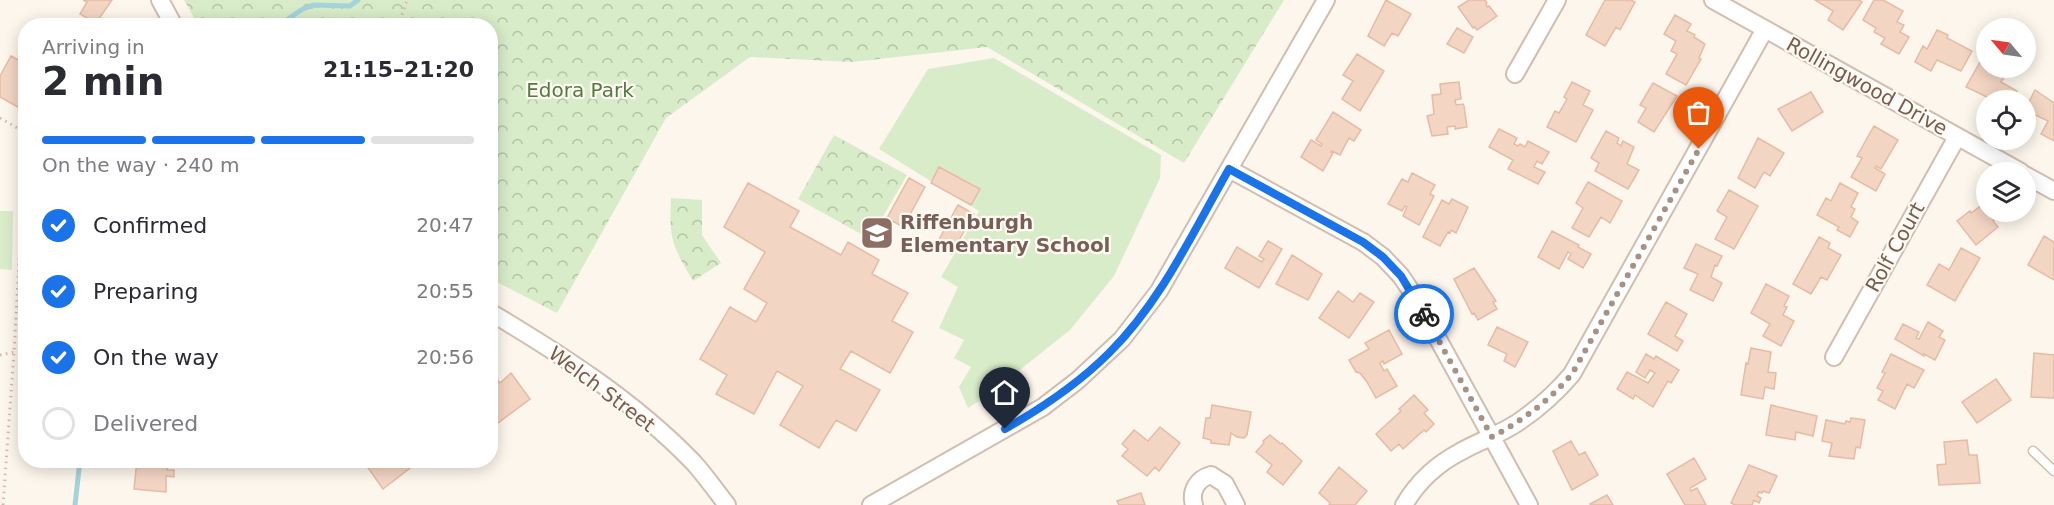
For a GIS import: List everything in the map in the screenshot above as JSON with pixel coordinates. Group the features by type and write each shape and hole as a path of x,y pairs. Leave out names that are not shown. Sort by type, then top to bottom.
{"street":[{"path":"160,0 170,18"},
{"path":"871,505 1043,407 1108,354 1159,291 1326,0"},
{"path":"1515,74 1557,0"},
{"name":"Rollingwood Drive","path":"1713,0 2002,162"},
{"path":"1404,505 1420,483 1435,468 1457,453 1516,424 1542,405 1572,374 1766,29"},
{"name":"Rolf Court","path":"1834,357 1957,137"},
{"path":"1229,169 1363,242 1383,257 1401,276 1415,297 1529,505"},
{"path":"2036,181 2054,191"},
{"name":"Welch Street","path":"498,317 552,349 628,403 693,463 727,505"},
{"path":"1194,505 1193,499 1197,483 1203,477 1210,475 1226,484 1236,505"}],"lane":[{"path":"2033,450 2054,471"}],"path":[{"path":"401,18 407,0"},
{"path":"0,118 18,130"},
{"path":"2,504 18,280"},
{"path":"0,356 14,352"}],"green space":[{"name":"Edora Park","path":"184,0 1284,0 1184,163 987,47 852,62 750,57 666,118 557,313 498,283 498,18 194,18"},
{"path":"994,58 1161,155 1160,178 1114,276 1070,330 987,396 968,408 959,387 971,367 954,358 964,340 939,328 958,287 941,277 979,211 879,149 928,69"},
{"path":"834,135 907,175 870,239 798,199"},
{"path":"671,198 702,200 702,235 721,263 693,281 673,242"},
{"path":"0,211 13,211 12,270 0,269"}],"building":[{"path":"83,0 112,0 100,18 87,18 80,14 87,2"},
{"path":"1386,0 1411,14 1398,36 1392,33 1384,46 1368,36"},
{"path":"1469,0 1485,0 1487,7 1489,6 1497,16 1477,30 1473,28 1458,7"},
{"path":"1605,0 1635,2 1620,30 1616,27 1605,46 1586,35"},
{"path":"1815,0 1859,0 1862,2 1843,30 1828,20 1833,11"},
{"path":"1874,0 1883,0 1903,11 1897,22 1904,25 1900,32 1909,37 1899,54 1881,44 1885,38 1874,32 1876,28 1863,20"},
{"path":"1675,15 1691,24 1687,31 1705,44 1699,58 1701,59 1686,85 1666,74 1677,54 1671,51 1676,41 1664,34"},
{"path":"1457,28 1473,37 1464,53 1447,44"},
{"path":"1937,30 1972,51 1961,71 1937,60 1931,71 1915,62 1923,46 1927,49"},
{"path":"1357,54 1384,71 1360,111 1342,99 1353,81 1343,75"},
{"path":"11,56 18,60 18,107 0,97 0,76"},
{"path":"1976,69 1976,78 2004,78 2001,82 2015,90 1976,90 1976,92 1966,87"},
{"path":"1459,82 1461,99 1455,100 1456,105 1463,104 1464,106 1467,127 1455,129 1455,126 1447,127 1448,134 1432,136 1427,116 1434,114 1432,95 1441,94 1440,84"},
{"path":"1572,82 1590,91 1583,105 1593,110 1576,142 1547,127 1555,111 1559,113 1567,99 1564,97"},
{"path":"1653,83 1677,96 1654,132 1638,122 1646,108 1640,105"},
{"path":"2036,91 2054,103 2054,141 2041,134 2048,121 2036,115"},
{"path":"1811,92 1823,112 1792,131 1778,109"},
{"path":"1333,112 1361,130 1354,141 1349,138 1340,155 1331,152 1333,153 1323,171 1301,157 1311,140 1321,146 1322,144 1316,140"},
{"path":"1874,126 1898,140 1881,169 1876,166 1875,168 1885,174 1876,191 1851,177 1862,158 1857,156"},
{"path":"1499,129 1517,138 1514,144 1518,146 1520,144 1525,147 1528,141 1549,152 1542,164 1537,161 1534,167 1545,172 1538,184 1508,169 1513,160 1489,147"},
{"path":"1606,131 1619,138 1617,143 1621,146 1623,141 1634,147 1627,164 1639,170 1628,189 1595,171 1599,163 1591,158"},
{"path":"1758,138 1784,153 1770,176 1764,172 1755,188 1738,178"},
{"path":"939,167 980,189 971,205 931,183"},
{"path":"1412,173 1435,185 1430,194 1434,196 1419,225 1403,216 1407,207 1405,206 1402,211 1388,204 1402,179 1408,182"},
{"path":"909,178 925,187 903,227 887,218"},
{"path":"1588,182 1622,201 1610,223 1601,217 1589,237 1572,228 1583,208 1576,203"},
{"path":"748,183 799,211 790,227 841,255 848,242 879,260 872,274 908,293 892,321 913,332 890,373 851,351 840,369 880,390 856,431 836,420 819,448 780,425 803,386 777,371 754,414 716,394 727,375 700,359 730,307 756,322 767,303 744,289 765,252 724,227"},
{"path":"1840,183 1858,193 1851,207 1855,209 1851,217 1858,222 1850,237 1837,230 1839,227 1817,215 1826,198 1831,201"},
{"path":"1729,190 1758,206 1734,249 1715,239 1727,217 1717,211"},
{"path":"1452,199 1468,207 1456,233 1451,230 1450,233 1448,232 1440,246 1423,237 1442,200 1449,204"},
{"path":"958,205 974,214 951,254 936,245"},
{"path":"1976,209 1976,222 1994,222 1998,227 1976,245 1957,221 1970,211 1971,213"},
{"path":"1552,231 1591,254 1583,268 1568,259 1571,254 1568,252 1559,269 1538,257"},
{"path":"2044,236 2054,242 2054,280 2028,265"},
{"path":"1819,237 1830,243 1828,248 1841,255 1827,280 1821,277 1811,294 1793,284"},
{"path":"1268,241 1282,249 1259,288 1225,268 1237,247 1262,262 1264,259 1259,256"},
{"path":"1696,244 1722,256 1717,266 1715,265 1711,277 1722,283 1713,301 1690,290 1698,274 1684,268"},
{"path":"1961,248 1980,258 1955,301 1927,285 1939,264 1949,270"},
{"path":"1292,255 1322,274 1308,300 1276,284"},
{"path":"1474,268 1496,301 1493,302 1497,309 1478,320 1474,313 1472,314 1454,279"},
{"path":"1766,284 1789,296 1783,315 1794,321 1781,346 1763,336 1770,324 1751,313"},
{"path":"1338,291 1353,302 1360,293 1374,302 1349,338 1319,318"},
{"path":"1666,302 1687,314 1675,336 1683,341 1677,351 1648,334"},
{"path":"1928,322 1943,331 1939,337 1945,340 1935,360 1895,339 1903,324 1919,332 1916,338 1919,339"},
{"path":"1497,327 1528,342 1515,367 1504,361 1507,354 1488,345"},
{"path":"1389,330 1402,354 1384,364 1383,361 1380,363 1384,371 1387,369 1397,386 1376,398 1367,382 1360,373 1356,372 1349,360 1369,349 1365,343"},
{"path":"1751,348 1771,352 1768,372 1776,373 1774,389 1765,387 1763,399 1741,395"},
{"path":"2034,353 2054,355 2054,398 2031,397"},
{"path":"1646,354 1654,359 1656,356 1679,370 1671,383 1668,381 1653,407 1635,395 1633,399 1617,389 1627,372 1648,383 1655,373 1650,370 1645,378 1636,372"},
{"path":"1891,354 1924,370 1914,388 1907,384 1895,409 1878,400 1883,391 1877,388"},
{"path":"511,373 530,399 498,423 498,381 500,383"},
{"path":"1996,379 2011,400 1977,423 1962,402"},
{"path":"1414,395 1428,410 1424,413 1434,424 1403,449 1399,444 1391,451 1376,434 1401,411 1399,409"},
{"path":"1212,405 1251,412 1247,435 1244,438 1231,433 1229,445 1211,443 1211,440 1203,438 1206,418 1210,418"},
{"path":"1771,405 1817,416 1813,436 1796,432 1795,440 1766,435"},
{"path":"1851,418 1865,420 1860,448 1856,447 1854,459 1829,456 1832,443 1822,441 1826,420 1845,424 1846,421 1850,422"},
{"path":"1160,427 1180,443 1159,471 1155,467 1147,476 1122,456 1128,449 1122,444 1134,430 1148,441"},
{"path":"1270,435 1302,461 1283,485 1267,472 1272,465 1256,452"},
{"path":"1967,440 1969,455 1977,455 1980,483 1939,485 1937,465 1946,464 1944,442"},
{"path":"1571,441 1579,455 1585,452 1598,475 1572,490 1553,451"},
{"path":"1694,458 1706,479 1690,488 1691,491 1697,488 1706,505 1685,505 1667,474"},
{"path":"1749,465 1777,476 1769,493 1759,492 1757,496 1761,498 1759,503 1754,500 1752,505 1735,505 1731,503"},
{"path":"1339,467 1367,491 1355,505 1329,505 1330,503 1319,493"},
{"path":"136,468 174,470 174,477 166,476 166,492 134,489"},
{"path":"368,468 410,468 383,489"},
{"path":"1141,493 1145,505 1119,505 1117,501"},
{"path":"1607,495 1613,505 1590,504"}],"waterway":[{"path":"290,18 313,5 350,6 358,0"},
{"path":"75,505 79,468"}],"way so far":[{"path":"1424,314 1492,437 1516,424 1542,405 1572,374 1699,149"}],"place":[{"name":"Riffenburgh Elementary School","path":"877,233"}],"route":[{"path":"1005,429 1043,407 1078,380 1122,339 1159,291 1229,169 1363,242 1383,257 1401,276 1424,314"}]}
